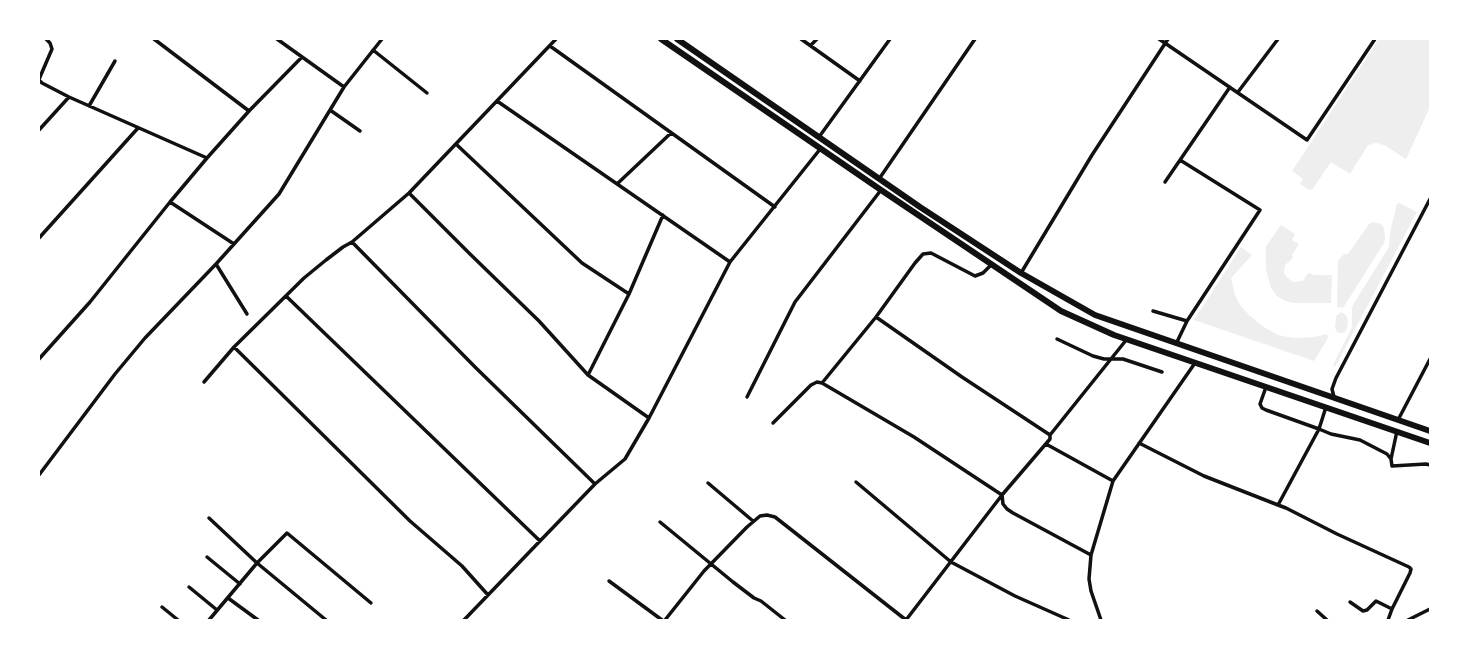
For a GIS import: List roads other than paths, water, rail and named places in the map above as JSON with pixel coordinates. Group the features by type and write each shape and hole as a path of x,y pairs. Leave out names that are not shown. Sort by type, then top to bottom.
{"highway":[{"path":"661,39 991,265 1061,311 1096,328 1430,443"},
{"path":"677,39 879,179 1021,273 1095,315 1430,431"},
{"path":"745,97 750,90"}],"street":[{"path":"46,39 52,49 39,80 69,97 207,158"},
{"path":"154,39 249,111"},
{"path":"277,39 344,87"},
{"path":"39,475 115,374 135,350 279,194 344,87 382,39"},
{"path":"204,382 234,347 286,296 326,260 352,242 409,193 556,39"},
{"path":"801,39 860,80"},
{"path":"811,45 817,39"},
{"path":"818,137 890,39"},
{"path":"879,179 975,39"},
{"path":"1159,39 1308,140 1375,39"},
{"path":"1021,273 1092,155 1168,39"},
{"path":"1238,92 1278,39"},
{"path":"550,46 775,207"},
{"path":"373,50 428,93"},
{"path":"39,359 90,302 207,158 249,111 302,57"},
{"path":"89,106 115,61"},
{"path":"1165,182 1230,87"},
{"path":"39,130 69,97"},
{"path":"496,101 730,262"},
{"path":"330,110 360,131"},
{"path":"39,238 138,128"},
{"path":"617,184 672,133"},
{"path":"457,144 582,263 629,294"},
{"path":"464,620 595,484 625,459 649,418 730,262 821,148"},
{"path":"1176,344 1187,321 1260,210 1180,160"},
{"path":"747,397 795,302 881,190"},
{"path":"409,193 539,321 588,375 649,418"},
{"path":"1334,397 1332,389 1336,378 1430,199"},
{"path":"170,202 234,244"},
{"path":"588,375 629,294 663,215"},
{"path":"352,242 475,367 595,484"},
{"path":"822,383 876,317 923,254 931,253 975,276 983,272 991,265"},
{"path":"216,264 246,314"},
{"path":"286,296 540,541"},
{"path":"1153,311 1187,321"},
{"path":"876,317 962,377 1050,435"},
{"path":"1057,339 1088,354 1110,360 1123,359 1162,372"},
{"path":"665,620 699,577 753,521 760,516 768,515 775,517 906,620 1002,495 1046,444 1050,439 1050,435 1127,339"},
{"path":"234,347 410,521 462,566 488,595"},
{"path":"1398,420 1430,359"},
{"path":"1101,620 1089,579 1092,556 1113,481 1195,362"},
{"path":"774,423 811,384 816,382 822,383 914,437 1002,495"},
{"path":"1266,387 1260,404 1262,408 1331,434 1360,440 1387,454 1391,459"},
{"path":"1278,505 1319,429 1326,407"},
{"path":"1397,431 1391,459 1392,466 1430,465"},
{"path":"1046,444 1113,481"},
{"path":"1139,444 1204,476 1286,508 1337,534 1409,567 1411,570 1410,573 1388,620"},
{"path":"856,482 951,562 1015,596 1069,620"},
{"path":"708,483 753,521"},
{"path":"1002,495 1003,504 1007,509 1092,556"},
{"path":"209,518 257,563 326,620"},
{"path":"660,522 711,564 785,620"},
{"path":"209,620 257,563 287,533 371,603"},
{"path":"207,557 240,584"},
{"path":"609,581 662,620"},
{"path":"189,587 218,610"},
{"path":"228,598 258,620"},
{"path":"1350,602 1363,611 1367,610 1376,601 1392,609"},
{"path":"162,607 178,620"},
{"path":"1408,620 1430,609"},
{"path":"1317,611 1328,620"}]}
